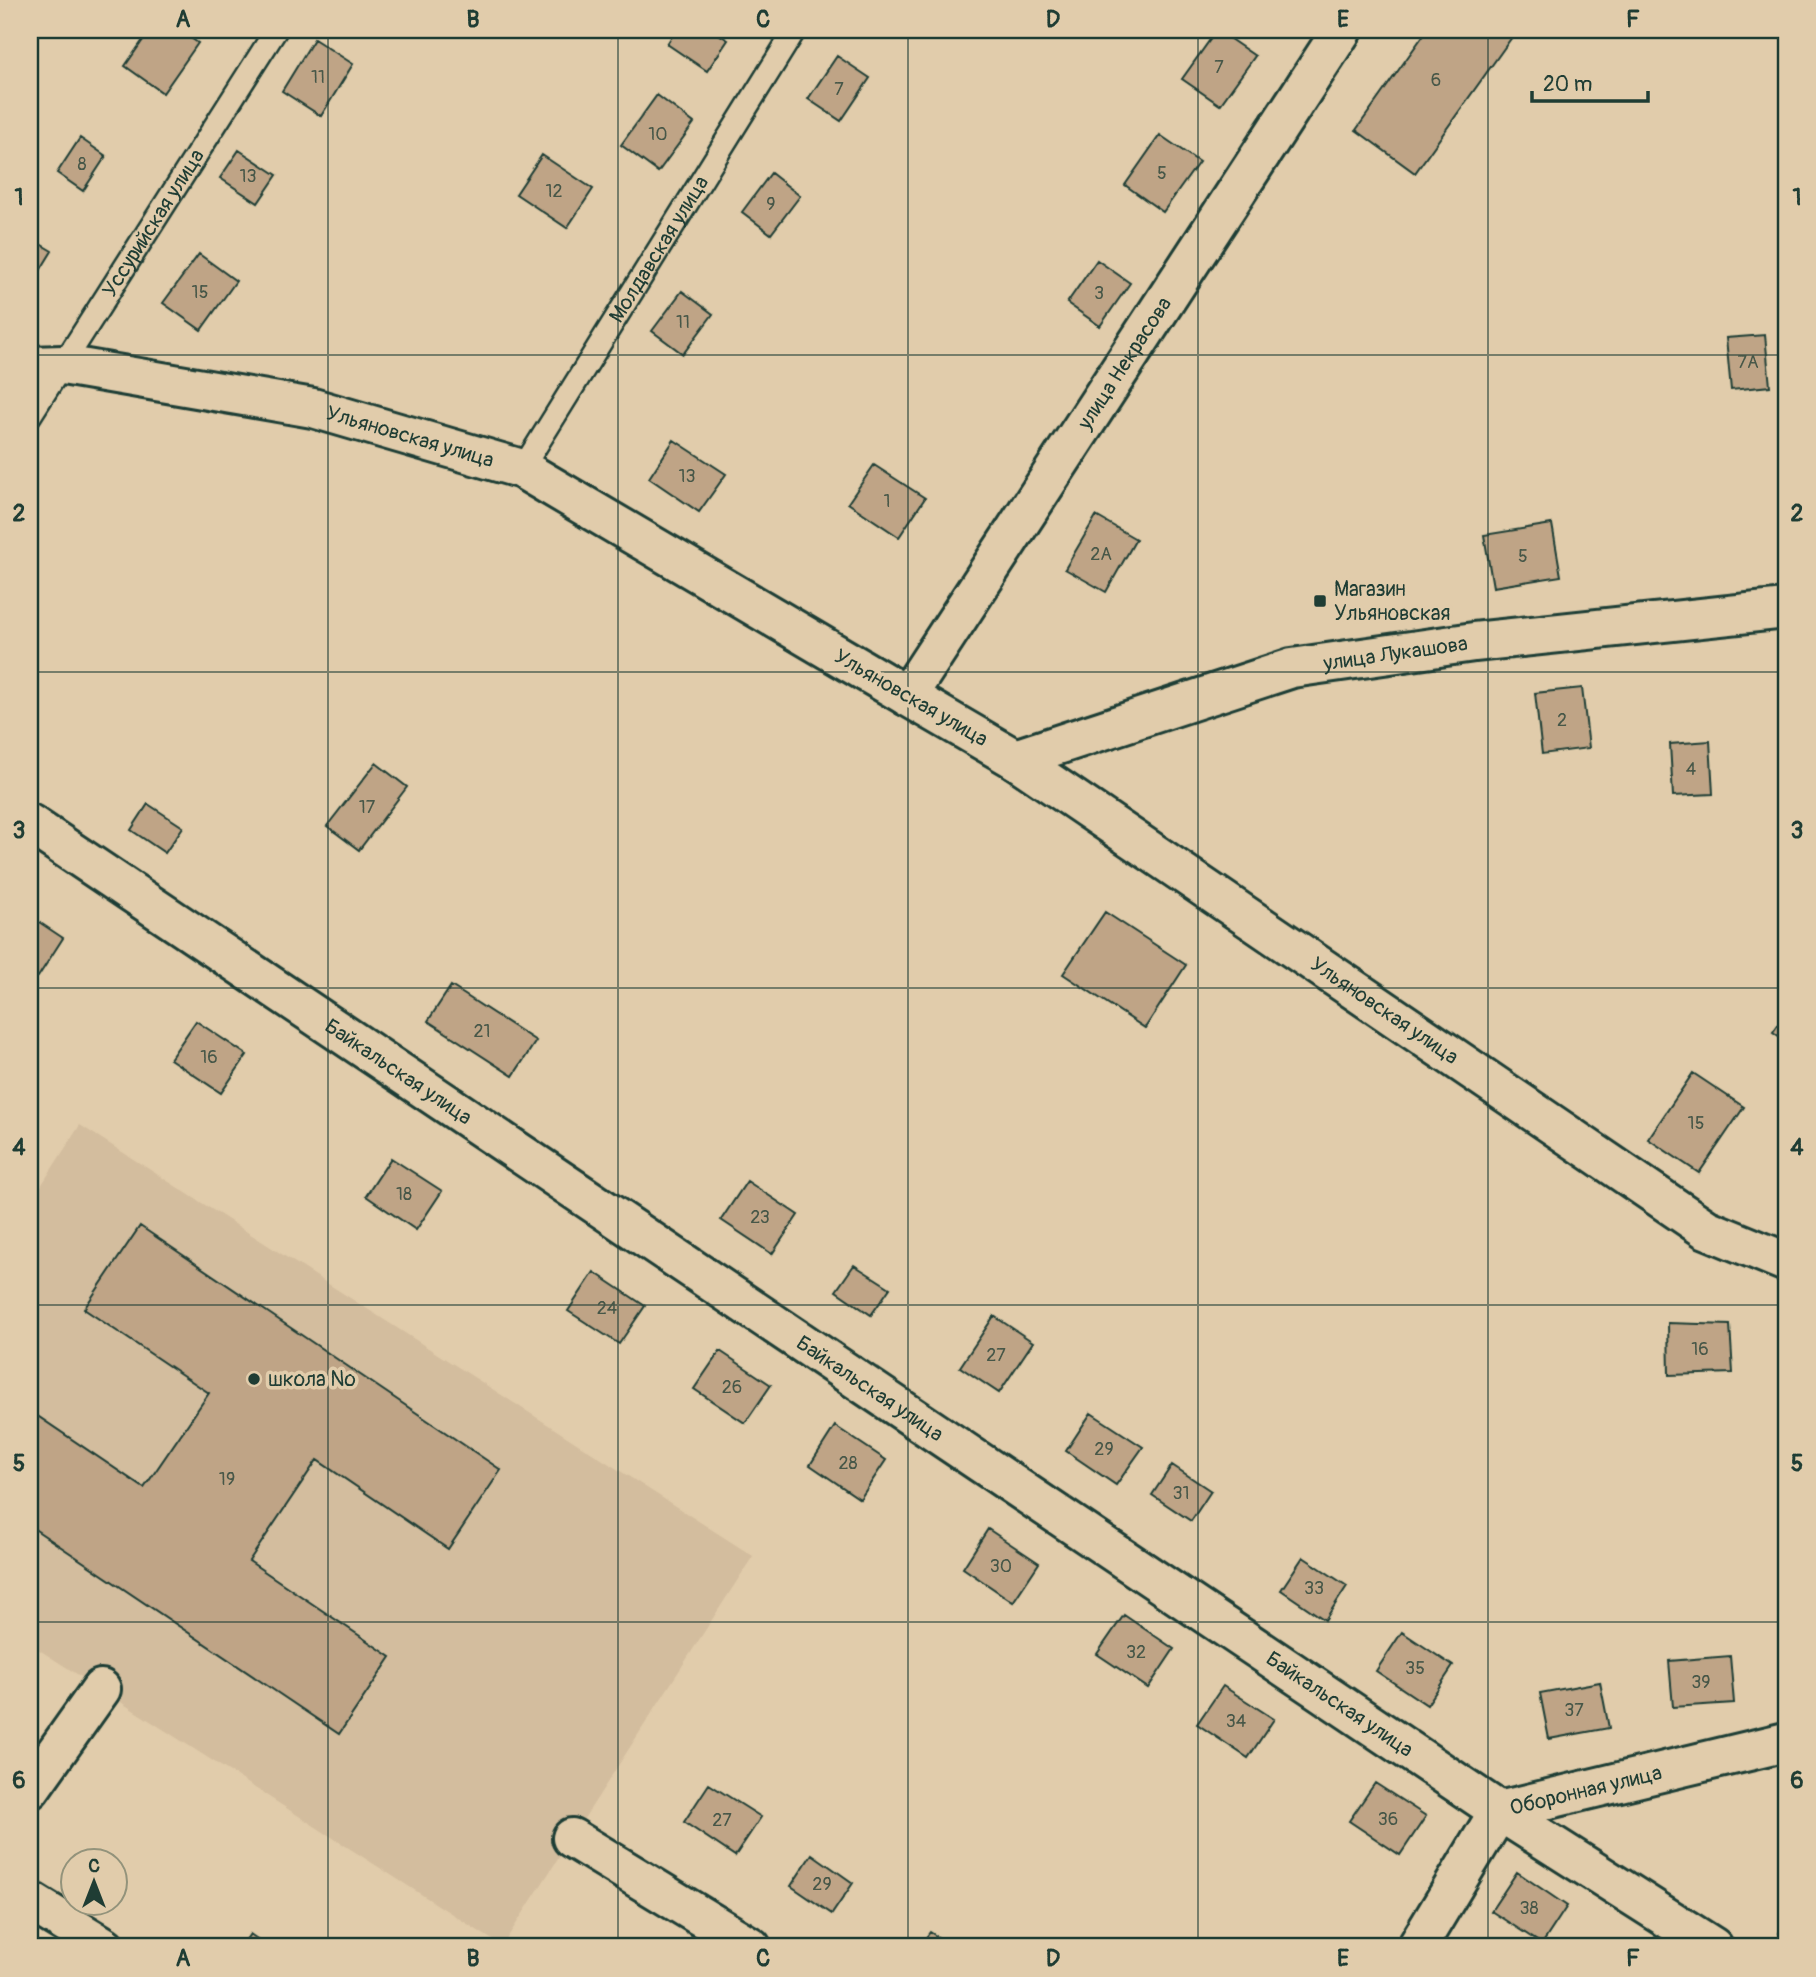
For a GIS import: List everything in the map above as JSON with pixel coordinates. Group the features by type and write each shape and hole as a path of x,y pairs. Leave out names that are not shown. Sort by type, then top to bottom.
{"street":[{"name":"улица Некрасова","path":"907,696 1342,30"},
{"name":"Ульяновская улица","path":"47,366 313,408 522,470 1015,759 1706,1229 1786,1262"},
{"name":"улица Лукашова","path":"1015,759 1292,668 1474,642 1786,609"},
{"name":"Байкальская улица","path":"30,824 1499,1811 1713,1947"},
{"path":"30,1789 101,1689"},
{"name":"Оборонная улица","path":"1417,1947 1499,1811 1786,1742"},
{"path":"572,1838 751,1947"},
{"path":"30,1901 105,1947"}],"lane":[{"name":"Уссурийская улица","path":"30,416 47,366 276,30"},
{"name":"Молдавская улица","path":"522,470 795,30"}],"shaded area":[{"name":"школа №","path":"80,1125 753,1556 502,1946 30,1644 30,1203"}],"building":[{"path":"150,30 179,30 198,43 163,93 125,66"},
{"path":"676,30 712,30 728,40 707,71 667,44"},
{"path":"1217,30 1255,56 1220,105 1182,79"},
{"path":"1427,30 1517,30 1415,173 1356,130"},
{"path":"314,39 353,64 321,116 282,91"},
{"path":"837,56 870,78 841,121 808,99"},
{"path":"657,95 694,123 658,172 621,145"},
{"path":"1160,135 1199,162 1163,212 1125,185"},
{"path":"80,138 106,156 83,191 57,173"},
{"path":"239,150 277,175 258,203 220,178"},
{"path":"542,155 593,189 567,228 516,194"},
{"path":"771,173 800,196 771,234 742,212"},
{"path":"30,238 52,251 30,287"},
{"path":"199,254 236,281 201,330 163,303"},
{"path":"1097,260 1130,283 1100,326 1067,303"},
{"path":"682,291 713,314 683,354 652,331"},
{"path":"1765,335 1770,386 1731,390 1726,338"},
{"path":"674,440 726,474 699,512 649,478"},
{"path":"874,465 925,498 899,537 848,503"},
{"path":"1096,516 1136,539 1106,592 1065,569"},
{"path":"1552,524 1561,576 1493,587 1484,535"},
{"path":"1582,688 1589,748 1542,754 1535,693"},
{"path":"1710,741 1713,794 1673,796 1670,744"},
{"path":"376,763 407,787 359,850 327,826"},
{"path":"148,804 183,827 165,853 131,830"},
{"path":"1105,912 1186,965 1145,1028 1063,974"},
{"path":"30,916 63,938 38,977 30,972"},
{"path":"451,986 536,1041 513,1076 428,1021"},
{"path":"1786,1013 1786,1041 1773,1032"},
{"path":"196,1021 247,1055 221,1093 170,1059"},
{"path":"1693,1073 1744,1107 1699,1173 1648,1139"},
{"path":"391,1158 442,1191 416,1230 366,1196"},
{"path":"747,1181 798,1215 772,1254 721,1220"},
{"path":"140,1226 501,1470 448,1549 317,1460 249,1561 391,1657 339,1734 30,1526 30,1411 144,1488 209,1393 84,1309"},
{"path":"854,1265 890,1288 871,1315 836,1291"},
{"path":"594,1272 645,1306 619,1344 568,1311"},
{"path":"994,1316 1033,1342 999,1393 960,1367"},
{"path":"1668,1323 1730,1325 1733,1373 1669,1375"},
{"path":"720,1351 771,1385 745,1423 694,1389"},
{"path":"1091,1413 1143,1447 1116,1485 1066,1451"},
{"path":"835,1426 886,1460 860,1499 810,1465"},
{"path":"1172,1465 1211,1491 1191,1521 1152,1495"},
{"path":"988,1529 1039,1563 1013,1602 963,1568"},
{"path":"1303,1557 1347,1586 1325,1620 1281,1590"},
{"path":"1124,1615 1174,1649 1148,1688 1097,1654"},
{"path":"1402,1632 1453,1666 1427,1705 1376,1671"},
{"path":"1730,1656 1734,1703 1673,1707 1669,1661"},
{"path":"1600,1682 1609,1728 1549,1739 1540,1693"},
{"path":"1223,1686 1274,1719 1248,1758 1197,1724"},
{"path":"1375,1783 1426,1816 1400,1855 1349,1821"},
{"path":"709,1784 761,1817 735,1856 684,1822"},
{"path":"812,1854 853,1883 832,1914 791,1886"},
{"path":"1517,1872 1567,1906 1542,1944 1491,1911"},
{"path":"1786,1922 1786,1938 1779,1933"},
{"path":"930,1932 953,1947 919,1947"},
{"path":"250,1934 269,1947 241,1947"}],"place":[{"name":"Магазин Ульяновская","path":"1320,601"},
{"name":"школа №","path":"254,1379"}]}
